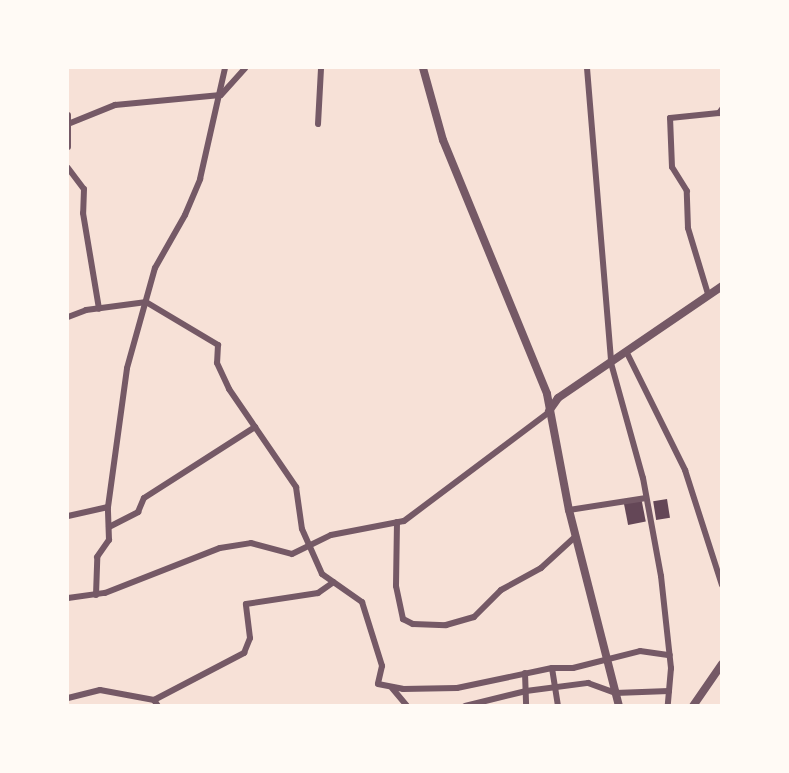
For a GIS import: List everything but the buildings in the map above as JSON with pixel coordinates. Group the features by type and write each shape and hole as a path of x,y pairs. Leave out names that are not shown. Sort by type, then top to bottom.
{"street":[{"path":"96,595 94,575 97,557 109,540 108,507 127,368 155,268 185,215 200,179 221,95 225,68"},
{"path":"68,124 115,105 221,95 245,68"},
{"path":"318,124 321,68"},
{"path":"423,68 443,140 547,394 569,510 619,705"},
{"path":"587,68 610,363 646,498 661,576 670,655 668,705"},
{"path":"708,294 688,228 687,191 672,167 670,118 720,113 722,109"},
{"path":"68,115 68,147"},
{"path":"68,168 84,189 84,213 99,309"},
{"path":"68,598 96,595 220,548 251,543 292,554 331,535 404,520 549,412 558,398 722,286"},
{"path":"68,317 99,309 146,302 219,345 217,363 229,389 288,471 296,487 302,529 322,574 362,602 382,666 378,684 457,688 552,668 573,668 640,651 670,655"},
{"path":"627,353 685,470 722,585"},
{"path":"109,527 138,512 144,498 255,427"},
{"path":"569,510 646,498"},
{"path":"68,516 108,507"},
{"path":"397,522 396,586 403,619 413,624 446,625 474,617 501,590 541,568 576,536"},
{"path":"68,698 100,690 156,703 244,653 250,638 246,604 318,593 334,582"},
{"path":"693,705 722,664"},
{"path":"552,668 558,705"},
{"path":"525,674 526,705"},
{"path":"465,705 526,691 588,683 615,693 669,691"},
{"path":"390,686 407,705"}]}
